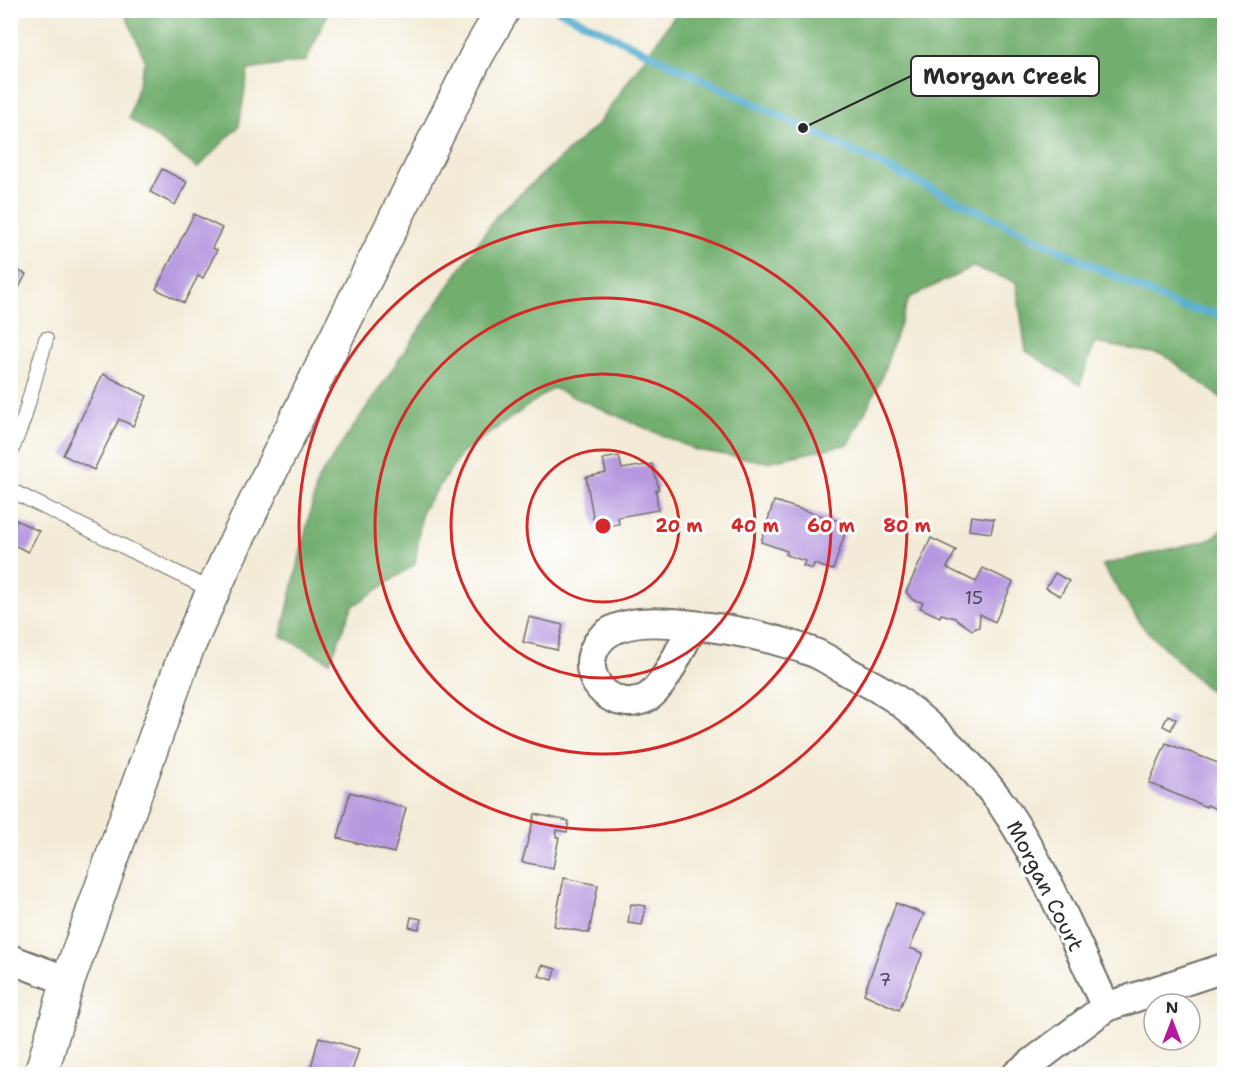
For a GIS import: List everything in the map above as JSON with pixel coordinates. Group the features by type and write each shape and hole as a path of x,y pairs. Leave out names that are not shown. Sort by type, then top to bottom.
{"main road":[{"path":"41,1074 68,981 185,652 477,55 503,10"}],"street":[{"name":"Morgan Court","path":"694,625 763,637 817,654 897,700 956,752 1002,804 1045,876 1106,1007"},
{"path":"10,959 68,981"},
{"path":"1017,1074 1106,1007 1224,968"}],"lane":[{"path":"10,455 24,418 46,339"},
{"path":"10,490 213,591"}],"green space":[{"path":"124,11 329,11 306,61 248,70 239,126 198,168 129,118 145,60"},
{"path":"678,11 1224,11 1224,400 1164,355 1095,343 1080,385 1026,351 1016,282 973,267 909,298 880,382 849,444 767,462 696,450 553,388 463,452 422,511 415,564 352,607 330,662 281,636 318,479 497,215 598,124"},
{"path":"1224,527 1224,705 1143,627 1102,565 1212,539"}],"building":[{"path":"162,169 187,182 175,205 150,192"},
{"path":"194,214 222,228 212,248 217,250 203,278 198,276 184,303 156,289"},
{"path":"10,267 26,274 10,305"},
{"path":"103,374 147,396 133,426 119,419 94,470 63,455"},
{"path":"619,456 622,469 652,464 659,489 656,490 658,510 618,517 619,524 595,528 586,477 606,473 603,459"},
{"path":"774,501 848,524 833,570 814,564 812,569 803,566 805,561 786,555 787,551 761,542"},
{"path":"971,516 994,519 991,533 969,530"},
{"path":"16,520 39,531 28,552 10,543 10,531"},
{"path":"931,538 956,550 947,568 976,582 983,568 1013,582 995,622 980,614 979,627 972,630 955,618 941,614 940,617 920,608 923,602 913,600 906,592"},
{"path":"1055,573 1069,581 1060,596 1046,588"},
{"path":"529,617 563,625 557,650 523,642"},
{"path":"1168,715 1176,719 1171,730 1163,726"},
{"path":"1166,743 1223,765 1224,812 1207,805 1206,807 1149,783"},
{"path":"350,792 406,808 394,853 338,838"},
{"path":"535,814 569,821 567,832 557,830 556,837 559,837 553,868 522,862"},
{"path":"564,878 598,885 589,933 554,926"},
{"path":"896,903 924,914 910,948 923,953 899,1010 864,994"},
{"path":"631,904 646,906 642,925 628,923"},
{"path":"411,917 421,919 419,929 409,927"},
{"path":"542,965 556,969 553,980 539,976"},
{"path":"319,1037 359,1049 351,1074 309,1074"}],"waterway":[{"path":"558,10 1177,306 1224,315"}],"place":[{"name":"Morgan Creek","path":"803,128"}]}
